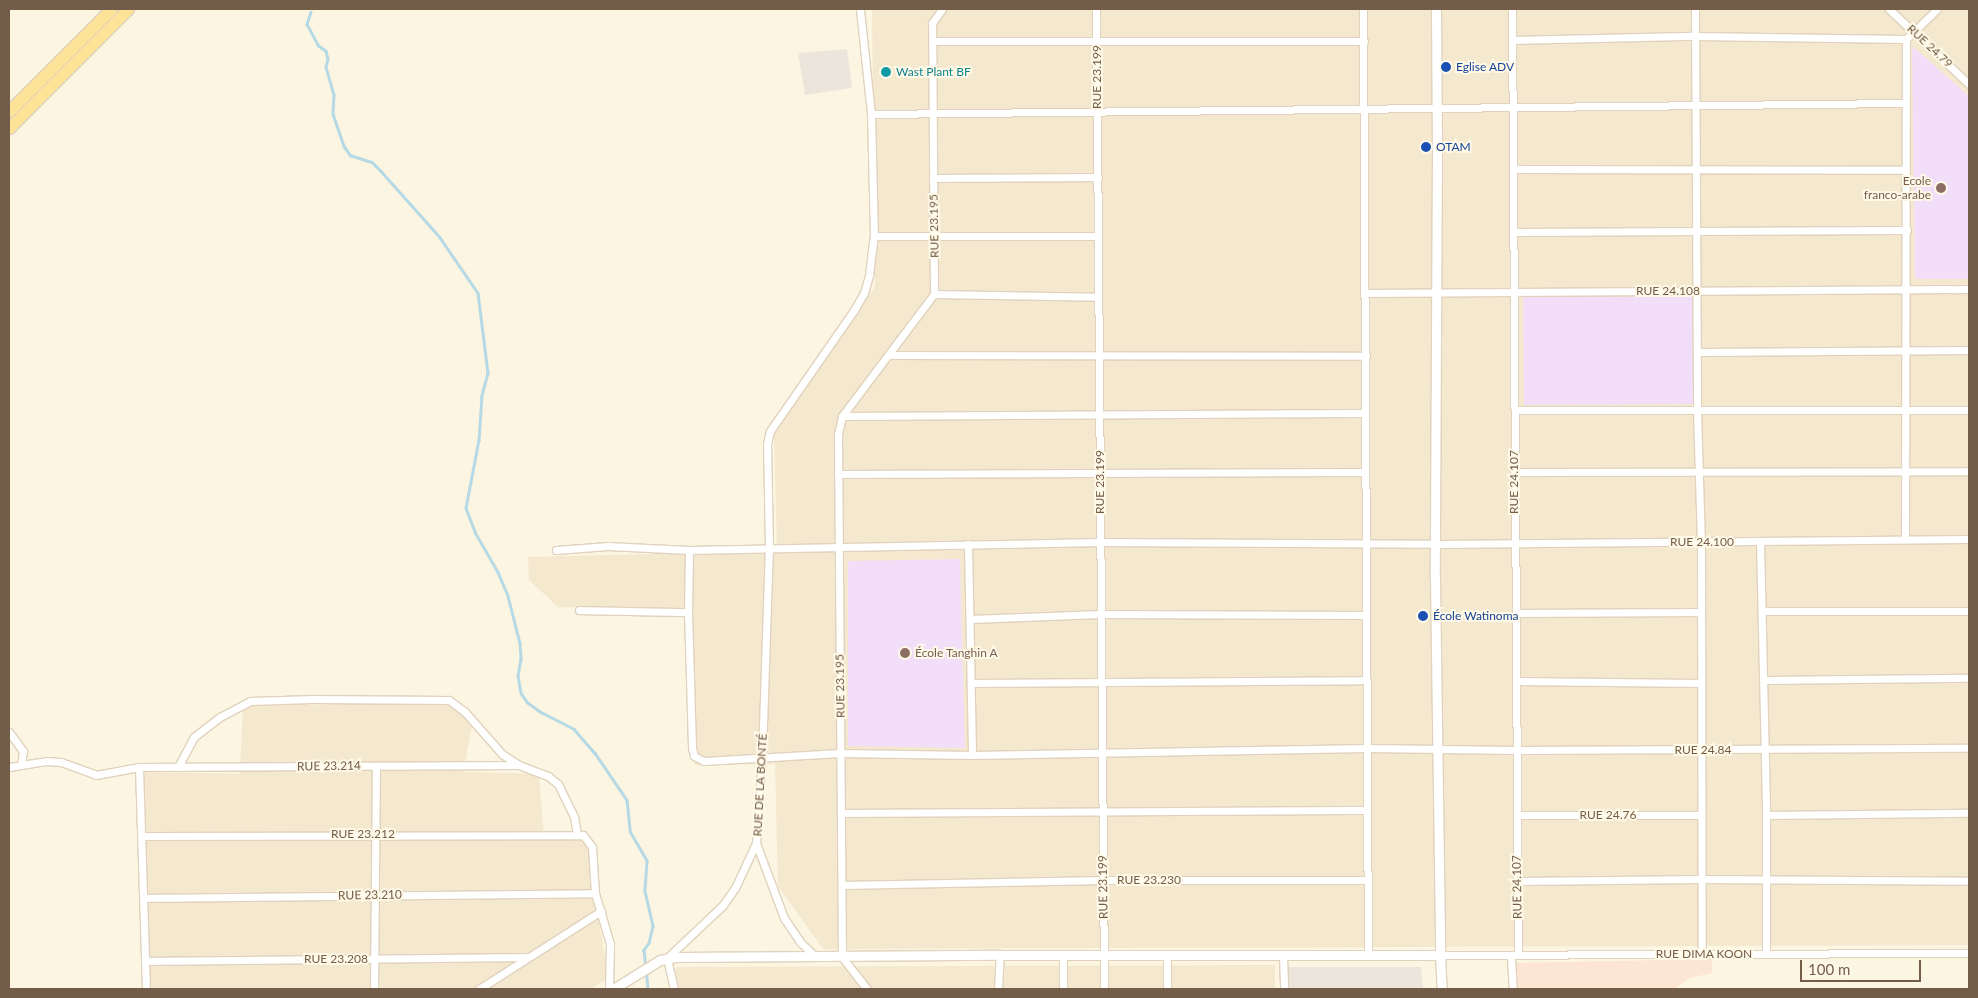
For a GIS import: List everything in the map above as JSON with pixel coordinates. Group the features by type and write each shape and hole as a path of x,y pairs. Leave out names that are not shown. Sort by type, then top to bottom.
{"main road":[{"path":"9,111 111,9"},
{"path":"9,128 128,9"}],"street":[{"name":"RUE DE LA BONTÉ","path":"613,989 664,959 723,905 735,888 756,843 762,756 769,547 767,461 770,431 864,293 869,275 874,236 871,114 860,9"},
{"name":"RUE 23.195","path":"934,294 932,24 942,9"},
{"name":"RUE 23.199","path":"1096,9 1102,682 1101,812 1104,880 1104,989"},
{"path":"1363,9 1366,293 1364,413 1365,680 1368,956"},
{"path":"1436,9 1434,544 1442,989"},
{"name":"RUE 24.107","path":"1512,9 1514,542 1517,613 1517,815 1513,989"},
{"path":"1695,9 1694,107 1698,291 1697,410 1701,542 1700,815 1702,954"},
{"name":"RUE 24.79","path":"1890,9 1969,84"},
{"path":"1512,40 1695,36 1906,38 1936,9"},
{"path":"1905,539 1906,38"},
{"path":"933,42 1364,41"},
{"path":"871,114 1437,107 1694,107 1905,103"},
{"path":"1513,169 1696,171 1906,170"},
{"path":"933,178 1098,177"},
{"path":"1514,232 1907,230"},
{"path":"874,236 1098,236"},
{"name":"RUE 24.108","path":"1366,293 1435,291 1969,289"},
{"path":"842,416 934,294 1098,296"},
{"path":"1698,352 1969,350"},
{"path":"889,355 1366,356"},
{"path":"1515,410 1969,410"},
{"path":"842,416 1100,413 1364,413"},
{"name":"RUE 23.195","path":"842,416 838,434 842,957"},
{"path":"1514,472 1969,471"},
{"path":"838,474 1365,472"},
{"name":"RUE 24.100","path":"556,550 615,546 690,550 1100,542 1434,544 1969,540"},
{"path":"1760,542 1766,815 1766,954"},
{"path":"968,544 971,619 972,755"},
{"path":"579,610 688,612 690,550"},
{"path":"1763,612 1969,611"},
{"name":"RUE 24.84","path":"688,612 694,756 704,761 762,756 840,753 972,755 1367,748 1516,750 1969,748"},
{"path":"1517,613 1701,612"},
{"path":"971,619 1100,614 1365,615"},
{"path":"1764,680 1969,678"},
{"path":"971,683 1365,680"},
{"path":"1516,681 1701,683"},
{"path":"178,766 194,737 205,726 242,704 259,700 449,700 465,712 497,750 519,764 543,774 558,784 574,817 580,835 592,847 595,893 610,944 609,989"},
{"path":"9,732 23,751 21,765"},
{"name":"RUE 23.214","path":"9,767 46,761 61,762 89,773 102,775 139,767 519,764"},
{"path":"374,989 376,766"},
{"path":"139,767 143,836 146,989"},
{"path":"841,813 1366,810"},
{"path":"1766,815 1969,813"},
{"name":"RUE 24.76","path":"1517,815 1700,815"},
{"name":"RUE 23.212","path":"143,836 580,835"},
{"path":"756,843 784,918 800,942 816,957"},
{"path":"1516,882 1702,879 1969,881"},
{"name":"RUE 23.230","path":"842,885 1104,880 1367,880"},
{"name":"RUE 23.210","path":"144,898 595,893"},
{"path":"479,989 600,911"},
{"name":"RUE DIMA KOON","path":"1440,955 1969,953"},
{"path":"674,989 664,959 1000,955 1440,955"},
{"path":"998,989 1000,955"},
{"path":"1063,955 1063,989"},
{"path":"1167,956 1167,989"},
{"path":"1283,956 1284,989"},
{"name":"RUE 23.208","path":"145,961 527,957"},
{"path":"842,957 867,989"}],"shaded area":[{"path":"872,9 1969,9 1969,945 823,949 778,886 775,764 694,765 691,609 558,607 529,580 528,557 777,551 774,433 875,287"},
{"name":"Ecole franco-arabe","path":"1912,46 1969,96 1969,279 1915,279"},
{"path":"847,49 852,88 805,95 798,53"},
{"path":"1693,296 1694,404 1524,405 1523,297"},
{"name":"École Tanghin A","path":"960,559 965,748 848,746 848,561"},
{"path":"452,702 473,721 463,772 539,774 544,839 586,840 608,978 591,989 149,989 145,772 240,774 243,706"},
{"path":"1712,959 1712,973 1690,978 1674,989 1516,989 1514,963"},
{"path":"1275,965 1275,989 678,989 674,972 677,967"},
{"path":"1287,967 1421,967 1423,989 1288,989"}],"waterway":[{"path":"311,12 307,24 318,45 326,51 328,59 326,67 334,95 333,114 344,146 350,155 372,162 381,171 439,236 478,293 488,373 482,396 479,440 466,508 475,532 498,572 508,596 520,643 521,659 518,676 521,693 527,702 541,712 574,729 595,753 627,800 630,831 647,861 645,891 653,926 649,943 644,950 648,989"}],"place":[{"name":"Eglise ADV","path":"1446,67"},
{"name":"Wast Plant BF","path":"886,72"},
{"name":"OTAM","path":"1426,147"},
{"name":"Ecole franco-arabe","path":"1941,188"},
{"name":"École Watinoma","path":"1423,616"},
{"name":"École Tanghin A","path":"905,653"}]}
